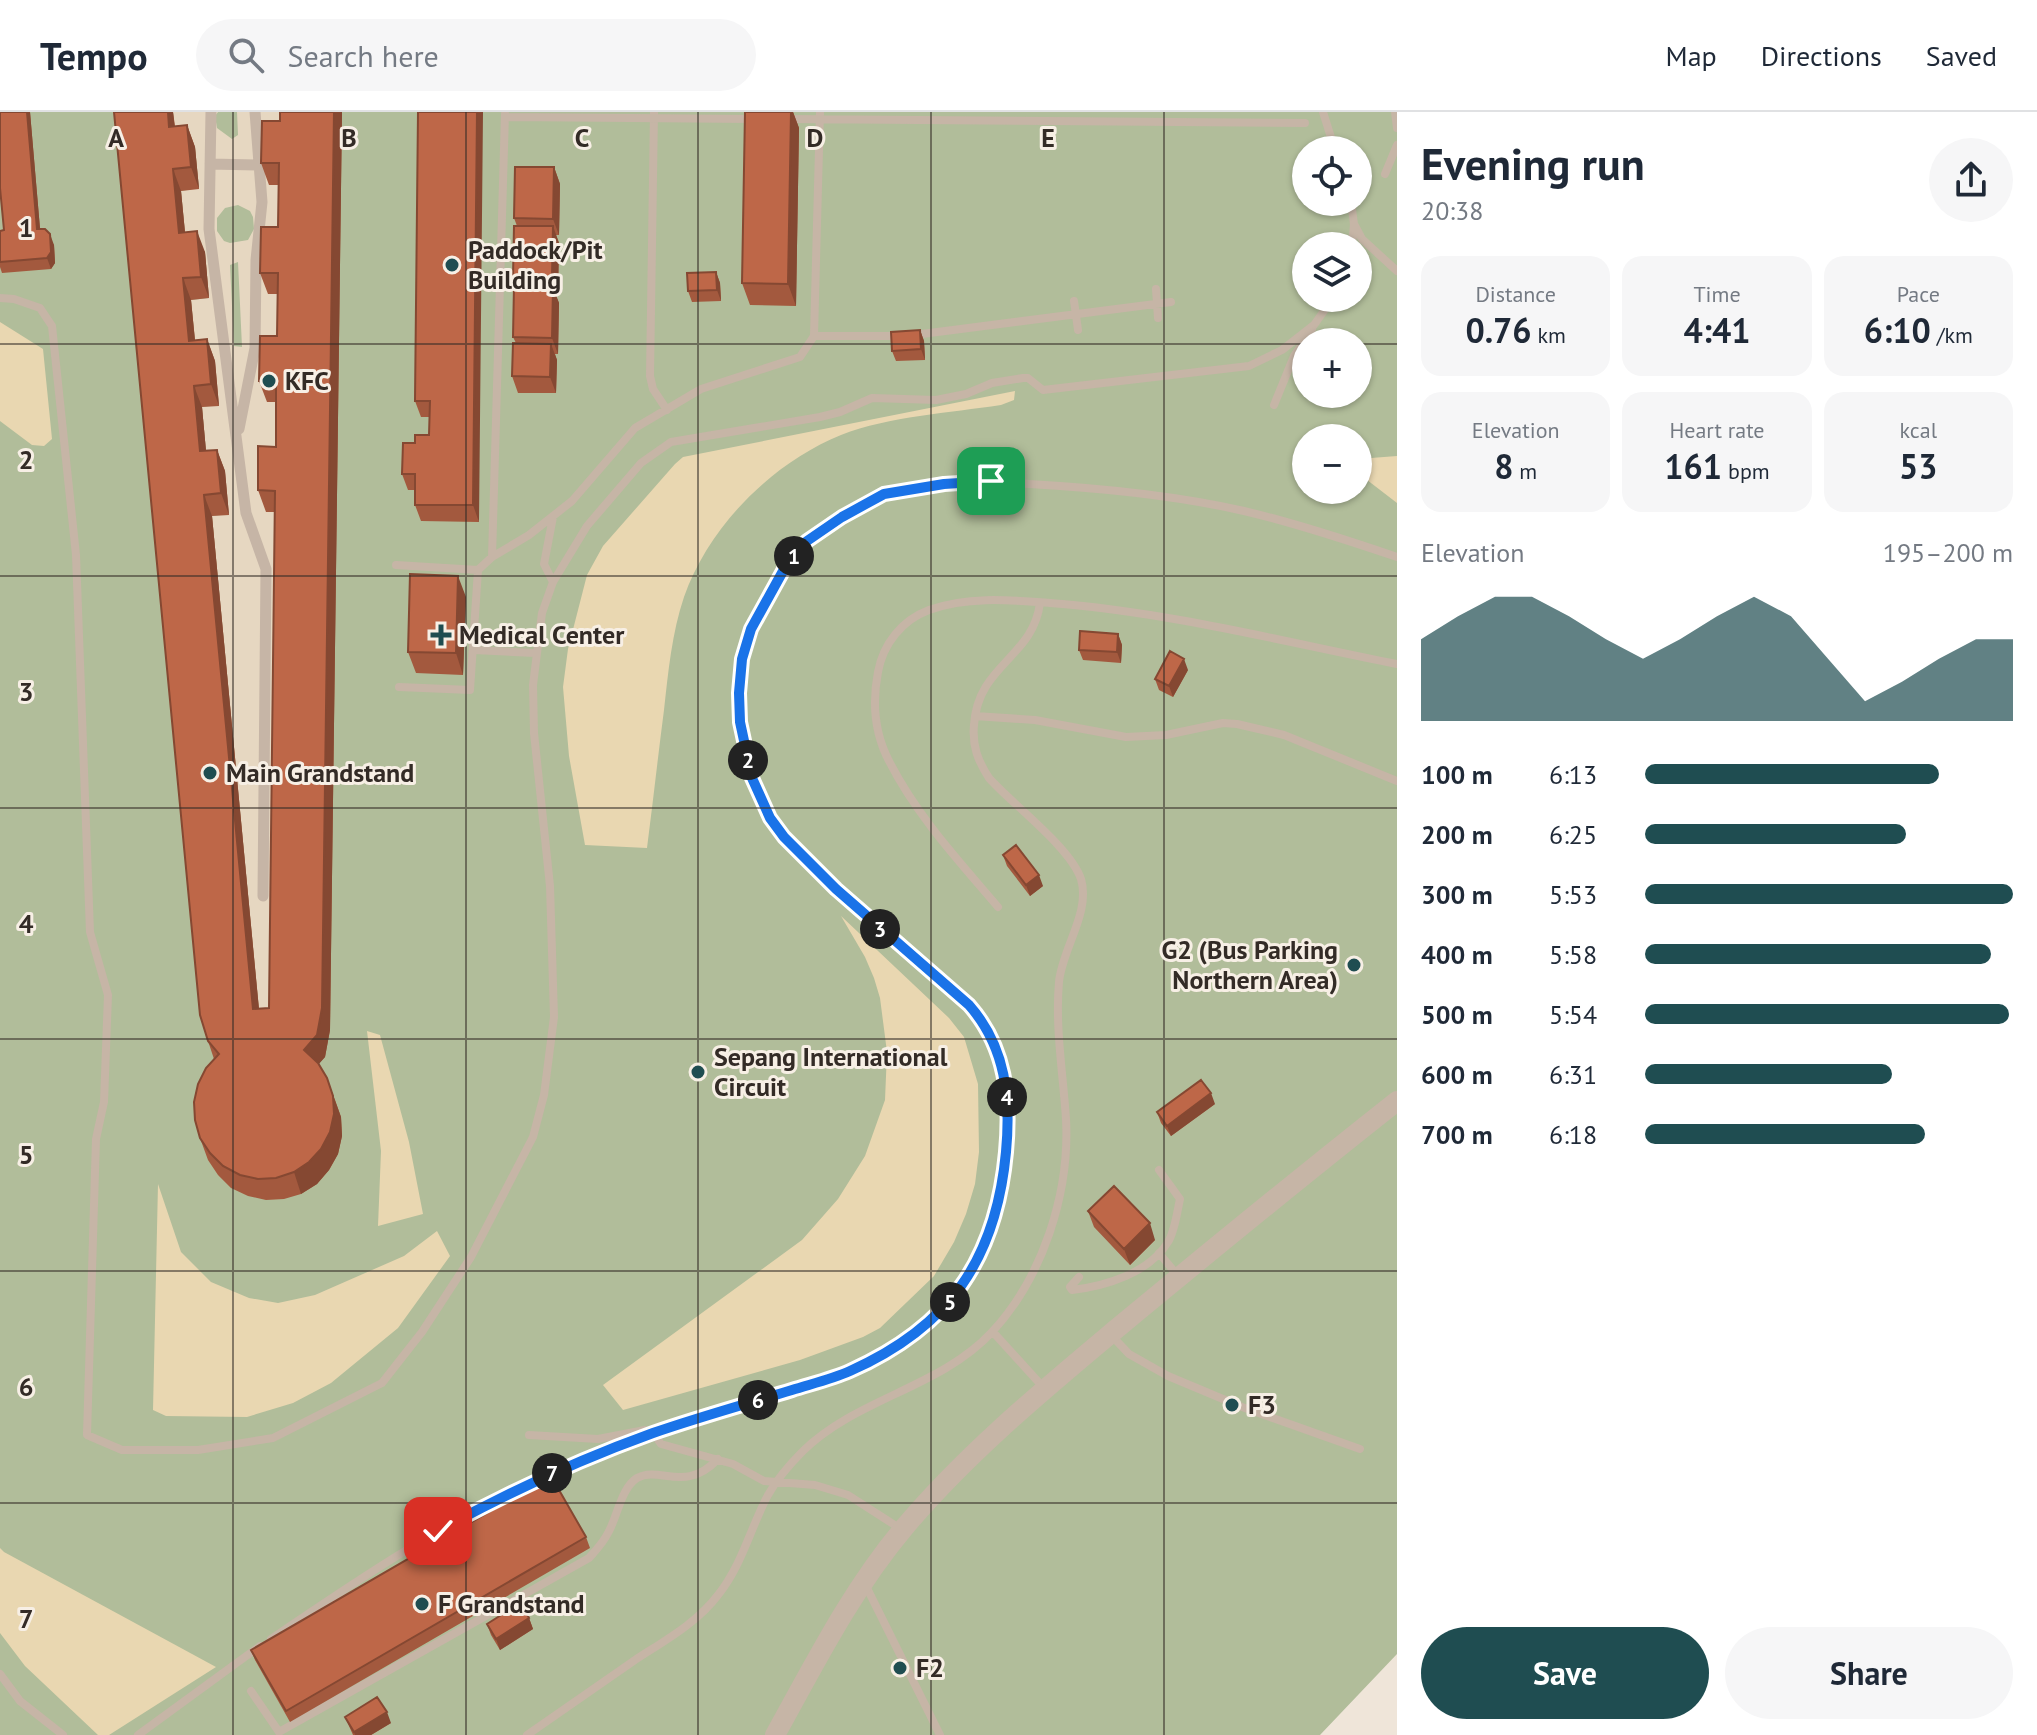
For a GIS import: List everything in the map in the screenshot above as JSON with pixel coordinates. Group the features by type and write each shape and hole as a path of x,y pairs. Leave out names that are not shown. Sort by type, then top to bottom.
{"street":[{"path":"211,112 209,229 246,513 266,569 263,896"},
{"path":"237,441 255,348 256,260 262,202 255,112"},
{"path":"210,164 259,165"},
{"path":"782,1732 864,1581 902,1529 947,1481 1045,1389 1397,1101"}],"lane":[{"path":"1323,112 1331,136"},
{"path":"1395,112 1397,128"},
{"path":"492,557 505,115 753,116 767,119"},
{"path":"654,115 650,376 653,389 667,410"},
{"path":"399,687 470,690 478,570 572,501 635,428 701,389 800,357 814,336 820,116"},
{"path":"780,119 890,116 1305,123"},
{"path":"1385,174 1397,145"},
{"path":"1353,216 1353,232"},
{"path":"1354,224 1362,239 1397,271"},
{"path":"1156,289 1158,318"},
{"path":"0,298 14,299 40,308 52,326 76,555 90,932 108,995 104,1102 96,1139 87,1435 122,1450 198,1450 273,1438 382,1383 422,1332 471,1257 533,1137 544,1095 554,1017 550,886 534,733 535,653 542,613 553,582 587,526 641,463 671,442 820,417 872,398 936,400 966,394 992,383 1023,378 1028,378 1043,390 1249,366 1282,350 1314,325"},
{"path":"1074,301 1078,330"},
{"path":"814,336 914,335 1171,302"},
{"path":"1274,405 1294,356 1323,312"},
{"path":"138,1735 235,1663 343,1590 497,1498 653,1433 848,1372 898,1346 948,1305 964,1284 990,1231 1003,1180 1010,1114 1001,1063 985,1023 969,1005 836,889 784,837 770,818 752,778 740,722 742,659 751,629 788,562 807,541 884,494 944,484 991,481 1119,489 1242,510 1325,532 1397,557"},
{"path":"553,516 544,564 553,582"},
{"path":"396,565 478,570"},
{"path":"998,907 926,823 888,760 877,727 875,686 880,662 900,627 914,617 931,609 982,600 1115,608 1279,637 1397,664"},
{"path":"527,1735 707,1609 734,1573 775,1483 803,1452 839,1422 946,1367 993,1332 1029,1278 1052,1227 1063,1175 1066,1122 1059,1036 1059,982 1083,895 1082,884 1073,864 1000,790 980,765 973,741 976,705 986,682 1024,642 1039,615 1040,603"},
{"path":"474,650 535,653"},
{"path":"975,716 1035,720 1126,737 1166,735 1223,723 1256,727 1316,746 1397,781"},
{"path":"1079,1277 1070,1287 1072,1290 1120,1278 1141,1269 1170,1240 1180,1199 1159,1170"},
{"path":"1159,1253 1179,1277"},
{"path":"993,1332 1045,1389"},
{"path":"1110,1335 1129,1354 1168,1376 1242,1407 1360,1449"},
{"path":"529,1435 598,1439 645,1430 653,1433 661,1444 718,1459 764,1481 815,1485 848,1495 902,1529"},
{"path":"251,1691 279,1732 589,1558 608,1534 630,1484 638,1478 647,1475 686,1477 710,1468 718,1459"},
{"path":"864,1581 940,1735"},
{"path":"0,1674 20,1701 63,1735"}],"green space":[{"name":"Sepang International Circuit","path":"0,112 1397,112 1397,1654 1320,1735 0,1735"}],"sand":[{"path":"0,322 43,349 52,439 44,446 32,445 0,421"},
{"path":"1015,391 1014,400 1001,405 899,419 841,435 791,462 746,500 709,546 695,571 680,610 673,638 647,848 585,845 569,756 563,687 568,649 587,575 603,546 675,464 683,457"},
{"path":"1397,456 1397,503 1372,484 1372,458"},
{"path":"841,916 949,1018 964,1037 978,1084 979,1152 975,1184 954,1242 934,1276 880,1328 863,1337 800,1360 623,1410 603,1385 802,1240 838,1199 865,1156 885,1100 887,1052 880,998 874,978"},
{"path":"367,1031 380,1035 409,1142 423,1214 378,1226 381,1151"},
{"path":"158,1184 181,1252 211,1282 249,1298 278,1303 315,1295 404,1256 437,1231 450,1256 398,1328 331,1383 293,1403 247,1417 166,1416 153,1410"},
{"path":"0,1548 216,1667 109,1735 98,1735 25,1666 0,1633"}],"shaded area":[{"path":"173,112 218,112 215,116 217,128 232,139 238,135 237,112 288,112 276,1029 261,1031 212,516 229,514 208,473 202,407 219,405 197,362 191,300 209,298 205,253 187,254 181,191 199,188 195,147 177,149","holes":["238,205 250,211 254,229 248,240 230,243 224,241 217,231 217,218 225,208","238,262 242,347 234,346 230,265"]}],"building":[{"path":"0,112 27,112 37,229 45,229 50,234 51,252 47,258 0,262 0,231 4,230 0,188"},
{"name":"Main Grandstand","path":"114,112 168,112 169,127 187,125 191,167 173,169 179,233 197,231 201,277 183,278 189,341 207,339 211,384 194,386 200,451 217,450 221,493 204,495 253,1009 269,1008 275,491 258,490 258,446 276,447 276,381 259,381 260,336 277,336 278,273 260,273 261,227 278,227 279,163 261,163 262,121 280,121 280,112 334,112 322,1008 317,1035 304,1050 318,1063 327,1078 333,1096 334,1114 330,1132 321,1149 294,1172 276,1178 258,1179 240,1175 223,1166 200,1138 195,1120 194,1102 198,1084 206,1068 219,1054 208,1041 200,1015"},
{"name":"Paddock/Pit Building","path":"418,112 477,112 473,505 415,505 415,474 402,474 403,443 415,443 415,435 429,435 430,401 415,401"},
{"path":"745,112 791,112 788,284 742,283"},
{"path":"515,167 554,167 553,219 514,218"},
{"path":"514,226 553,226 552,278 513,277"},
{"path":"716,272 717,290 688,291 687,273"},
{"path":"514,286 553,287 552,338 513,337"},
{"path":"920,330 921,349 892,351 891,332"},
{"path":"513,343 551,344 550,377 512,376"},
{"path":"410,574 458,576 456,653 408,652"},
{"path":"1080,631 1118,634 1117,652 1079,650"},
{"path":"1170,651 1184,659 1169,686 1155,679"},
{"path":"1016,845 1039,875 1026,885 1003,855"},
{"path":"1201,1080 1211,1093 1167,1126 1157,1112"},
{"path":"1114,1186 1150,1223 1124,1249 1088,1211"},
{"name":"F Grandstand","path":"551,1476 586,1537 286,1711 251,1650"},
{"path":"520,1603 529,1618 496,1639 487,1624"},
{"path":"377,1697 387,1712 354,1732 345,1717"}],"place":[{"name":"Paddock/Pit Building","path":"452,265"},
{"name":"KFC","path":"269,381"},
{"name":"Medical Center","path":"441,635"},
{"name":"Main Grandstand","path":"210,773"},
{"name":"G2 (Bus Parking Northern Area)","path":"1354,965"},
{"name":"Sepang International Circuit","path":"698,1072"},
{"name":"F3","path":"1232,1405"},
{"name":"F Grandstand","path":"422,1604"},
{"name":"F2","path":"900,1668"}],"route":[{"path":"438,1531 497,1498 549,1474 653,1433 848,1372 898,1346 948,1305 964,1284 990,1231 1003,1180 1010,1114 1001,1063 985,1023 969,1005 836,889 784,837 770,818 752,778 740,722 739,693 742,659 751,629 788,562 807,541 884,494 944,484 991,481"}]}
